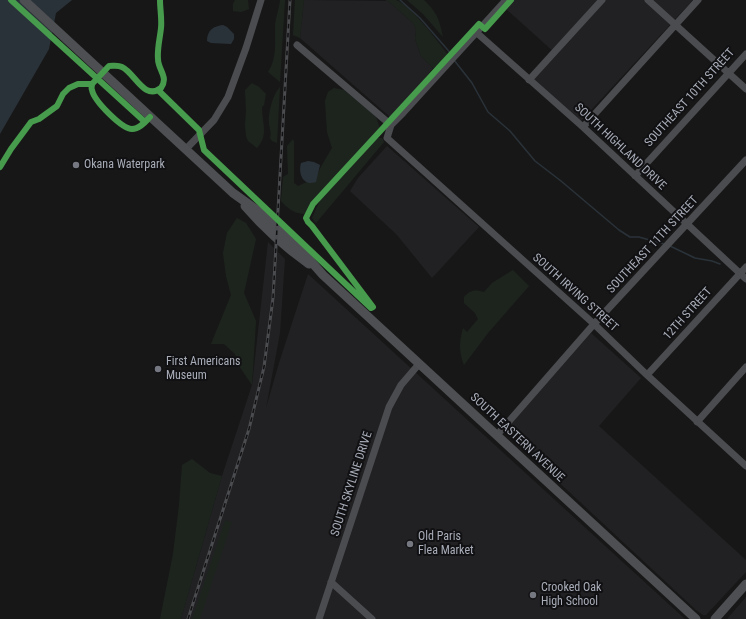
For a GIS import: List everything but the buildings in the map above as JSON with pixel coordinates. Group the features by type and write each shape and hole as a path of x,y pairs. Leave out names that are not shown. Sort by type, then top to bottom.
{"main road":[{"name":"SOUTH EASTERN AVENUE","path":"24,0 233,193 268,218 292,240 323,275 696,619"},
{"path":"715,619 746,584"}],"street":[{"path":"186,149 214,120 228,97 246,48 261,0"},
{"path":"297,45 391,125 478,33 506,0"},
{"path":"529,80 602,0"},
{"path":"648,0 746,89"},
{"path":"582,127 698,0"},
{"name":"SOUTH HIGHLAND DRIVE","path":"478,33 746,279"},
{"name":"SOUTHEAST 10TH STREET","path":"635,176 727,73 746,54"},
{"name":"SOUTH IRVING STREET","path":"391,125 387,138 594,324 697,422 746,466"},
{"name":"SOUTHEAST 11TH STREET","path":"497,435 594,324 746,160"},
{"name":"12TH STREET","path":"647,375 746,267"},
{"name":"SOUTH SKYLINE DRIVE","path":"319,619 389,407 401,384 419,364"},
{"path":"697,422 746,367"},
{"path":"331,582 372,619"}],"shaded area":[{"path":"0,0 72,0 56,13 49,49 0,134"},
{"path":"235,0 248,0 249,9 241,12 233,11 233,4"},
{"path":"280,0 285,0 280,82 268,72 274,56 275,25"},
{"path":"295,0 304,0 300,38 293,35"},
{"path":"304,0 388,1 413,23 416,29 415,39 421,56 433,68 418,87 390,117 300,38"},
{"path":"384,0 396,0 402,3 416,16 449,56 443,63 433,68 421,56 415,39 416,29 413,23 388,1"},
{"path":"407,0 424,0 437,16 443,37 423,14"},
{"path":"512,0 693,0 580,122 532,79 555,53 505,8"},
{"path":"223,25 234,34 234,39 231,44 211,43 207,41 208,34 212,29"},
{"path":"252,83 266,94 264,105 262,107 264,134 261,143 257,148 248,141 245,125 245,90"},
{"path":"280,87 277,143 272,141 270,138 271,134 269,119 273,99"},
{"path":"334,88 344,90 372,113 376,117 380,128 325,188 307,212 304,214 297,213 281,201 283,177 288,174 287,146 293,139 294,183 298,186 307,182 313,183 332,148 327,132 325,101 328,92"},
{"path":"376,138 382,138 384,142 316,223 312,218 320,200"},
{"path":"387,146 479,227 432,278 397,235 350,191 358,178"},
{"path":"308,161 320,165 316,182 308,183 302,178 300,171 301,163"},
{"path":"237,218 246,223 256,239 244,293 256,321 252,385 239,366 235,354 224,344 211,344 231,295 226,276 223,253 227,233"},
{"path":"268,242 285,259 280,333 266,408 308,274 685,619 181,619 222,476 252,385"},
{"path":"513,270 529,286 488,333 464,365 460,347 463,328 467,332 478,319 475,313 464,303 464,297 473,291 484,292 492,283"},
{"path":"591,333 641,378 599,426 746,560 746,572 706,615 703,615 696,610 506,432 509,425"},
{"path":"192,459 210,473 222,476 181,619 160,619 173,554 182,465"},
{"path":"225,520 232,522 200,619 192,619"},
{"path":"746,597 746,619 727,619"}],"waterway":[{"path":"400,0 420,18 453,56"},
{"path":"454,60 472,83 488,112 510,131 535,161 619,230 630,237 639,237 664,244"},
{"path":"670,246 695,258 720,264"}],"railway":[{"path":"188,619 249,429 264,367 273,298 290,0"}],"cycle path":[{"path":"11,0 145,122"},
{"path":"150,117 138,128 127,128 115,120 98,101 94,95 92,84 109,66 120,66 127,70 145,89 155,91 161,88 164,77 158,63 158,47 161,25 160,0"},
{"path":"158,90 199,130 204,150 371,308 373,307 306,218 313,204 479,24 485,29 511,0"},
{"path":"0,167 31,122 39,119 57,106 63,94 69,88 78,84 92,84"}],"place":[{"name":"Okana Waterpark","path":"76,165"},
{"name":"First Americans Museum","path":"158,369"},
{"name":"Old Paris Flea Market","path":"410,544"},
{"name":"Crooked Oak High School","path":"533,595"}]}
